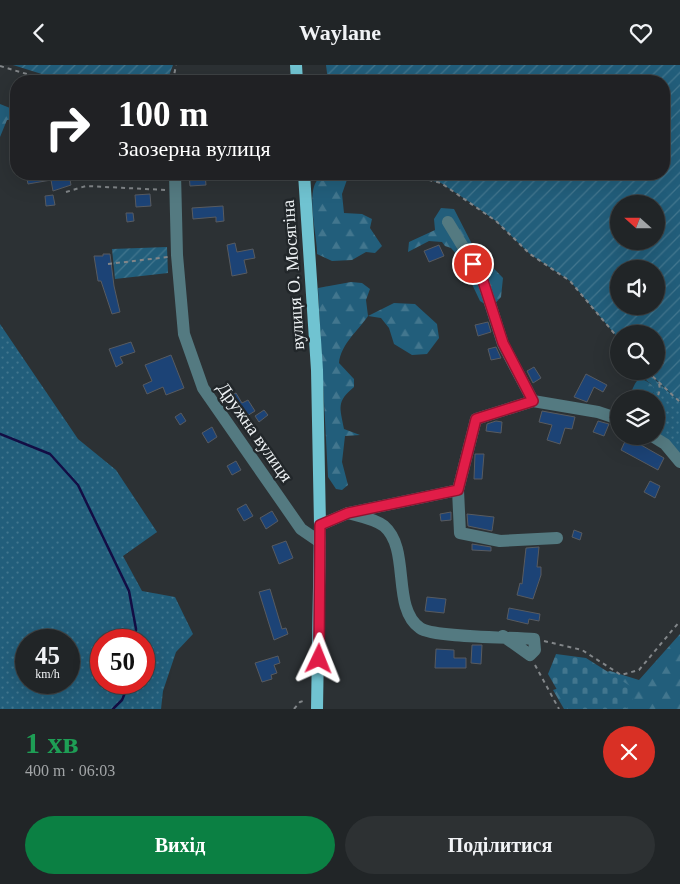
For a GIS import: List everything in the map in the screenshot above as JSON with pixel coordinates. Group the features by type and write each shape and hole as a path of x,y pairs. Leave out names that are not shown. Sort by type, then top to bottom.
{"main road":[{"name":"вулиця О. Мосягіна","path":"305,180 317,371 320,542"},
{"path":"317,703 320,542"}],"street":[{"name":"Дружна вулиця","path":"175,180 184,334 203,387 301,529 320,542"},
{"path":"448,222 482,278 503,343 533,401"},
{"path":"557,538 500,541 460,533 458,490 476,419 533,401 598,412 610,416"},
{"path":"665,444 680,462"},
{"path":"320,525 348,513 458,490"},
{"path":"348,513 382,525 390,532 395,543 406,605 412,619 421,629 440,635 503,636 534,639 535,650 530,655 503,636"}],"path":[{"path":"0,65 31,75"},
{"path":"429,180 441,183 496,221 530,254 570,281 610,328"},
{"path":"66,192 86,186 174,191"},
{"path":"108,264 178,255"},
{"path":"655,380 680,402"},
{"path":"658,383 660,390"},
{"path":"534,639 582,650 621,675 639,670 680,621"},
{"path":"530,655 559,709"},
{"path":"294,709 300,702 317,703"}],"green space":[{"path":"13,65 173,65 169,75 45,75"},
{"path":"326,65 680,65 680,402 657,380 665,380 665,325 610,325 610,328 570,281 530,254 496,221 441,183 429,180 670,180 670,75 327,75"},
{"path":"0,104 10,108 10,120 7,120 0,137"},
{"path":"318,180 347,180 342,194 344,213 362,214 372,219 370,228 382,246 375,253 366,252 352,260 332,261 317,254 312,202 315,183"},
{"path":"441,208 454,209 474,248 503,278 501,297 491,308 480,301 459,257 451,248 445,246 442,242 429,241 408,252 409,242 435,230 434,219"},
{"path":"167,247 168,273 115,279 112,249"},
{"path":"351,282 362,283 370,289 366,300 368,316 346,344 339,363 354,379 354,387 344,397 341,405 344,429 360,435 345,436 342,462 348,485 342,490 336,489 328,477 318,288"},
{"path":"394,303 415,304 437,324 439,338 427,354 412,355 394,344 389,328 381,318 368,316"},
{"path":"0,324 78,439 116,470 157,532 123,556 142,591 175,597 193,634 176,652 163,691 161,709 0,709"},
{"path":"638,380 647,381 654,390 632,390"},
{"path":"646,380 656,380 680,402 680,464 664,445 665,390 653,390 651,384"},
{"path":"680,634 680,709 564,709 553,690 610,671 639,680"},
{"path":"556,654 586,658 638,691 626,709 568,709 548,674"}],"building":[{"path":"27,180 51,180 28,184"},
{"path":"51,180 70,180 71,185 53,191"},
{"path":"190,180 206,180 206,185 190,186"},
{"path":"150,194 151,206 136,207 135,195"},
{"path":"53,195 55,205 46,206 45,196"},
{"path":"223,206 224,221 216,222 216,217 193,219 192,208"},
{"path":"126,213 133,213 134,221 127,222"},
{"path":"235,243 237,252 253,249 255,258 244,260 247,273 232,276 227,245"},
{"path":"439,245 444,256 429,262 424,251"},
{"path":"103,254 110,254 120,312 112,314 101,281 98,281 94,256 103,256"},
{"path":"488,322 491,332 478,336 475,325"},
{"path":"131,342 135,352 120,357 123,363 116,367 109,349"},
{"path":"496,347 501,358 491,360 488,349"},
{"path":"171,355 184,388 166,395 163,387 147,394 143,385 152,381 145,365"},
{"path":"534,367 541,378 533,383 527,371"},
{"path":"586,374 607,385 603,392 594,387 587,402 574,397"},
{"path":"236,393 242,403 248,400 255,411 242,419 227,398"},
{"path":"264,410 268,415 259,422 255,416"},
{"path":"542,411 575,417 572,429 565,428 560,444 547,440 552,425 539,422"},
{"path":"181,413 186,421 180,425 175,417"},
{"path":"496,421 502,422 501,433 486,431 487,424"},
{"path":"598,421 609,424 604,436 593,432"},
{"path":"212,427 217,437 208,443 202,433"},
{"path":"623,445 641,445 664,458 658,470 621,450"},
{"path":"475,454 484,454 482,479 474,479"},
{"path":"236,461 241,470 232,475 227,466"},
{"path":"650,481 660,486 655,498 644,492"},
{"path":"246,504 253,516 244,521 237,509"},
{"path":"272,511 278,521 266,529 260,518"},
{"path":"451,512 451,520 441,521 440,514"},
{"path":"467,514 494,517 492,531 468,526"},
{"path":"574,530 582,533 580,540 572,537"},
{"path":"286,541 293,558 279,564 272,546"},
{"path":"472,544 491,547 491,551 472,550"},
{"path":"539,547 537,567 541,567 541,575 533,599 517,595 520,583 522,584 526,548"},
{"path":"270,589 282,629 286,628 288,634 274,640 259,592"},
{"path":"427,597 446,599 444,613 425,611"},
{"path":"509,608 540,614 539,621 529,619 528,624 507,619"},
{"path":"472,645 482,645 481,664 471,663"},
{"path":"436,649 454,650 454,658 466,658 466,668 435,668"},
{"path":"278,656 280,663 274,665 277,673 271,675 272,679 262,682 255,663"}],"waterway":[{"path":"0,434 50,454 78,485 129,591 136,629"},
{"path":"113,709 122,700 124,694"}],"route":[{"path":"319,659 320,525 348,513 458,490 476,419 533,401 503,343 482,278 473,264"}]}
